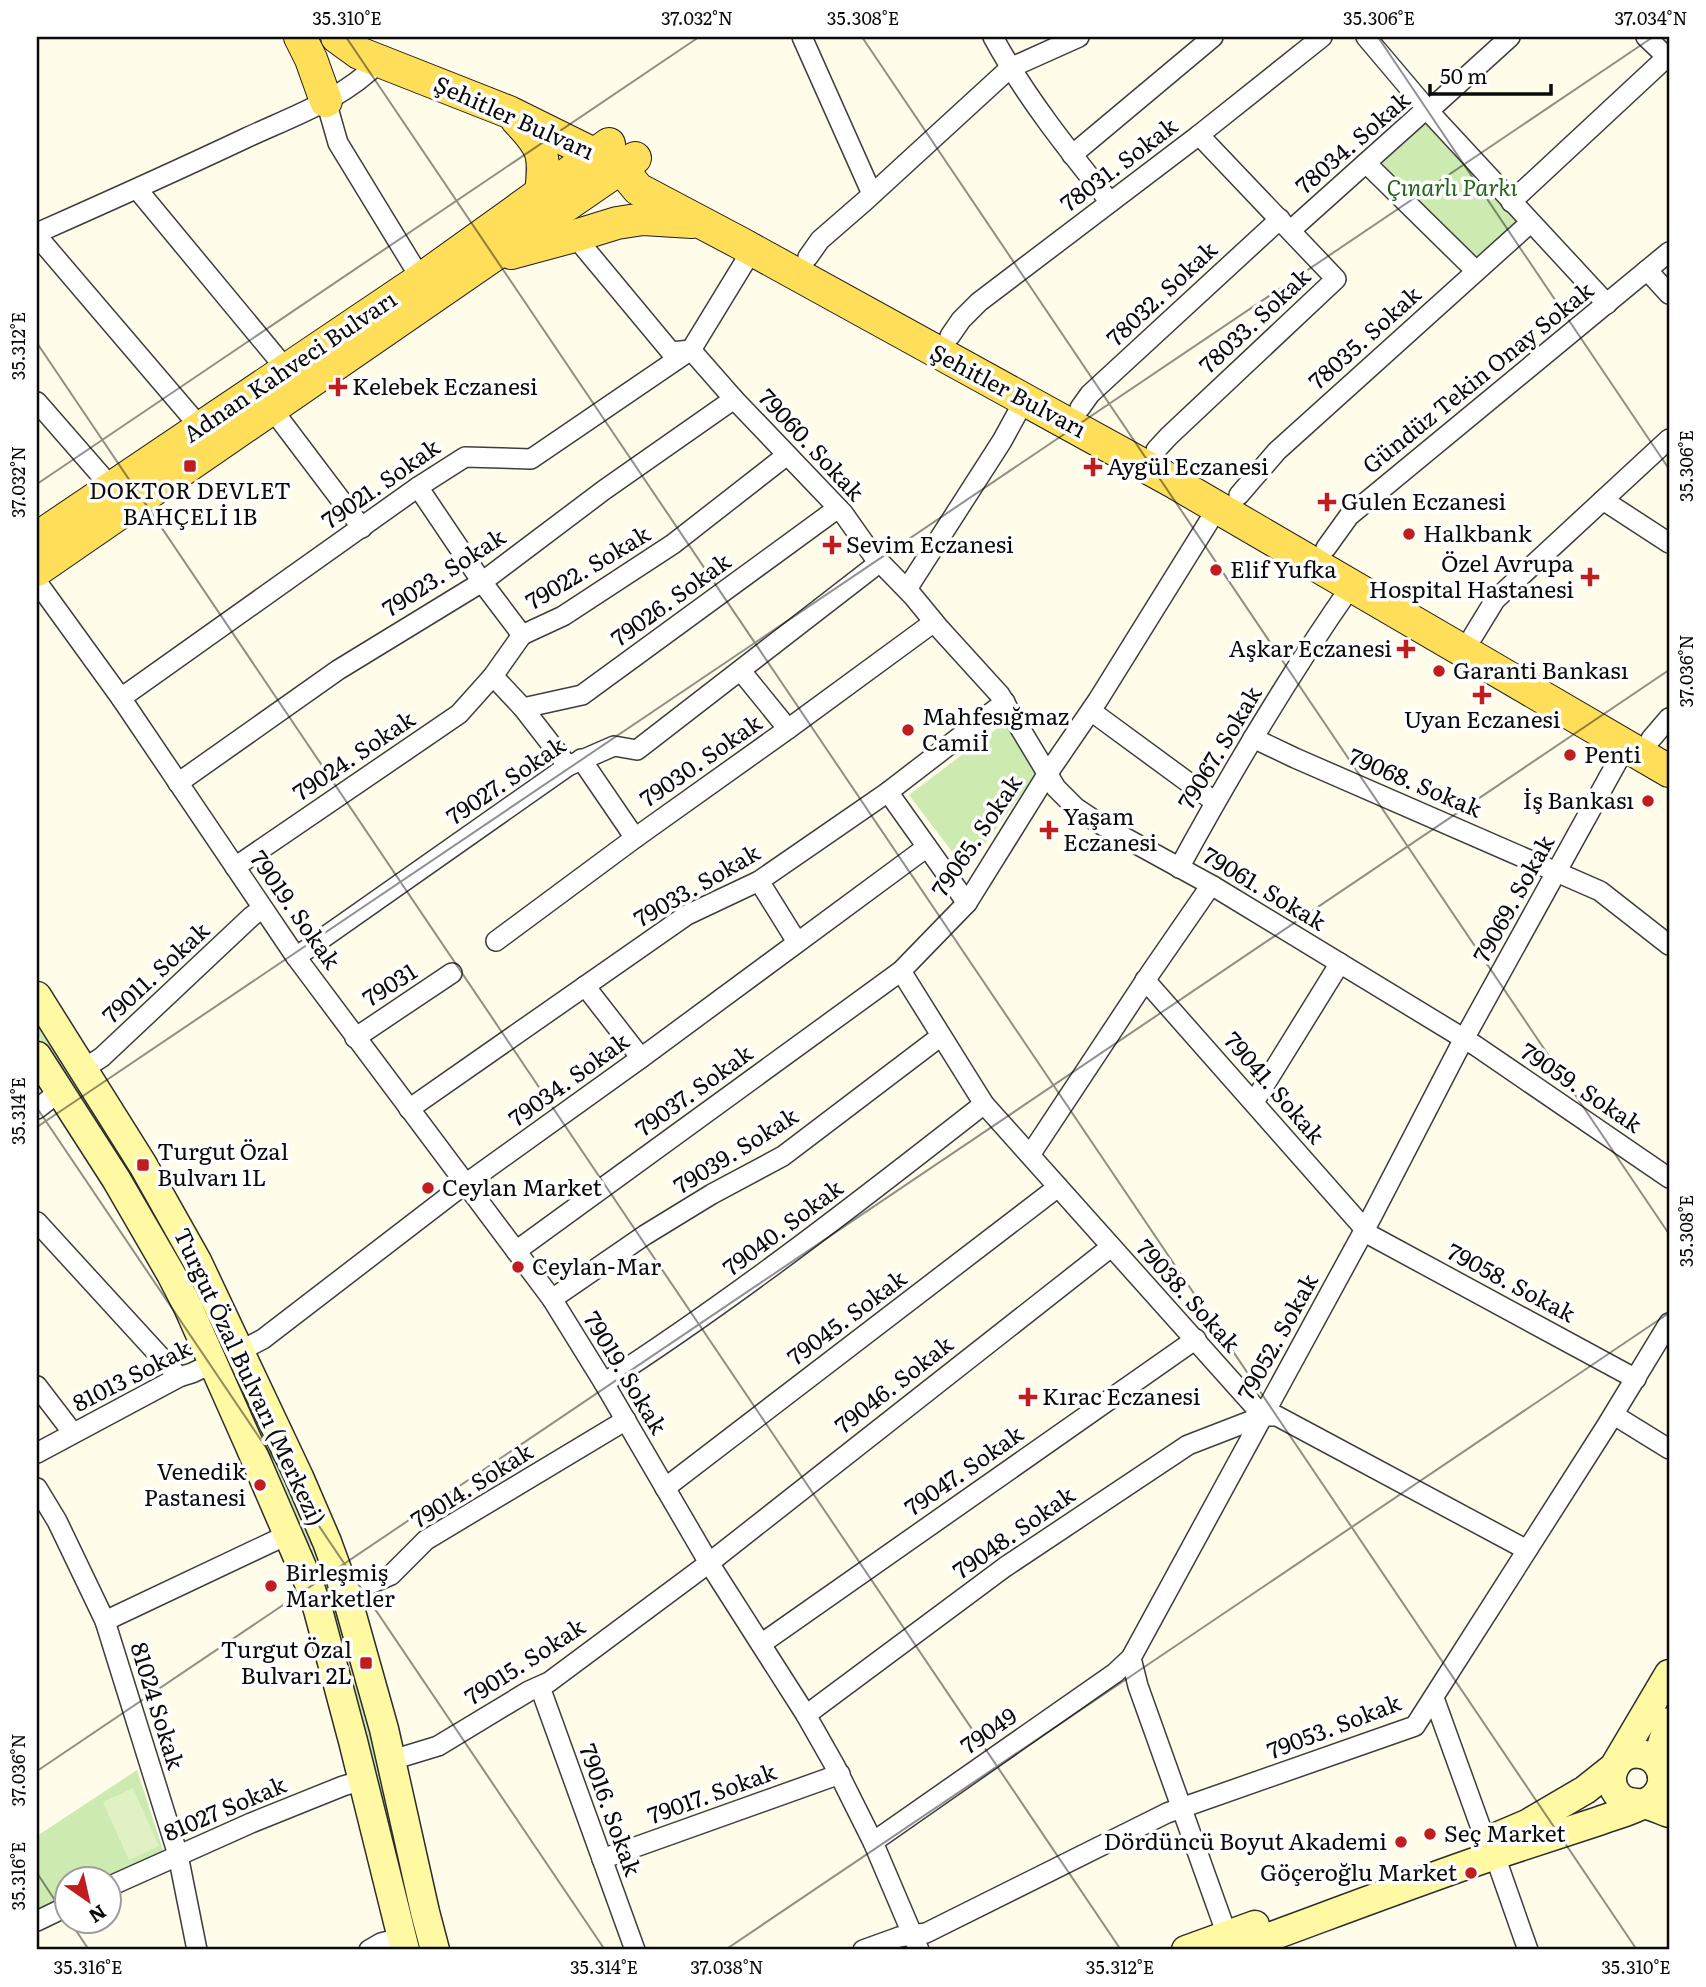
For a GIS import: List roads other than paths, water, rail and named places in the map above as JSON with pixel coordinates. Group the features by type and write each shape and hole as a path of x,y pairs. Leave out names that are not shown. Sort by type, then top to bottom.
{"main road":[{"path":"300,37 326,101"},
{"name":"Şehitler Bulvarı","path":"337,37 359,53 375,50 650,170 1156,450 1352,585 1654,738"},
{"name":"Şehitler Bulvarı","path":"375,50 461,92 617,154 638,189 1025,399 1326,548 1473,636 1654,738 1669,771"},
{"path":"509,112 534,137 543,155 541,194"},
{"path":"541,194 617,154"},
{"path":"492,257 617,154"},
{"name":"Adnan Kahveci Bulvarı","path":"37,538 421,279 541,194"},
{"path":"492,257 617,223 643,219 704,223"},
{"name":"Adnan Kahveci Bulvarı","path":"37,570 492,257"},
{"name":"Turgut Özal Bulvarı (Merkezi)","path":"37,996 178,1225 202,1270 299,1477 346,1594 392,1759 435,1950"},
{"name":"Turgut Özal Bulvarı (Merkezi)","path":"37,1056 139,1217 188,1307 289,1534 318,1610 403,1944"},
{"path":"1669,1674 1612,1774 1614,1790 1626,1801 1642,1803 1669,1813"},
{"path":"1186,1950 1231,1943 1490,1849 1621,1814 1655,1796 1666,1779 1662,1744 1669,1722"},
{"path":"1490,1849 1585,1790 1625,1756 1641,1754 1655,1761 1666,1779"}],"street":[{"path":"802,37 872,194"},
{"path":"993,37 1010,68 1072,155 1110,202"},
{"path":"808,257 820,240 1010,68 1079,37"},
{"path":"1072,155 1213,37"},
{"name":"78031. Sokak","path":"950,336 979,302 1199,135 1322,37"},
{"path":"1366,37 1426,109 1607,304"},
{"name":"78034. Sokak","path":"1285,225 1366,163 1510,37"},
{"path":"1511,202 1668,58 1646,37"},
{"path":"200,427 37,234 326,101 368,74 375,50"},
{"path":"326,101 338,144 421,279"},
{"name":"78033. Sokak","path":"1156,450 1336,279 1199,135"},
{"path":"1366,163 1476,271"},
{"path":"136,189 286,369"},
{"name":"78035. Sokak","path":"1229,501 1276,451 1530,223"},
{"name":"78032. Sokak","path":"1080,408 1090,394 1285,225"},
{"path":"578,235 582,245 671,352 691,350"},
{"name":"79021. Sokak","path":"121,698 418,487 465,457 531,459 691,350 752,250"},
{"name":"Gündüz Tekin Onay Sokak","path":"1326,548 1349,516 1669,252"},
{"path":"1647,270 1669,294"},
{"name":"79060. Sokak","path":"691,350 838,508 880,562 907,589 1005,702 1048,773"},
{"name":"79023. Sokak","path":"178,783 338,670 482,582 604,490 734,399"},
{"path":"907,589 1002,441 1025,399"},
{"path":"37,402 112,488"},
{"path":"272,409 362,528"},
{"path":"1473,636 1494,600 1669,439"},
{"name":"79022. Sokak","path":"418,487 482,582 522,635 563,617 673,544 787,455"},
{"path":"1602,500 1669,543"},
{"name":"79065. Sokak","path":"901,971 967,902 1048,773 1229,501"},
{"name":"79026. Sokak","path":"523,708 582,695 838,508"},
{"name":"79027. Sokak","path":"296,957 574,762 614,746 637,750 880,562"},
{"name":"79019. Sokak","path":"37,582 121,698 296,957 552,1299 709,1563 806,1715 840,1774 873,1842 916,1943"},
{"name":"79067. Sokak","path":"1180,868 1253,738 1352,585"},
{"name":"79030. Sokak","path":"496,941 934,622"},
{"name":"79024. Sokak","path":"235,867 459,714 493,676 522,635"},
{"path":"741,671 788,729"},
{"path":"493,676 574,762 635,838"},
{"name":"79033. Sokak","path":"409,1109 687,915 759,881 888,792 1005,702"},
{"path":"1091,711 1215,802"},
{"name":"79068. Sokak","path":"1253,738 1600,891 1669,945"},
{"name":"79069. Sokak","path":"1464,1039 1558,872 1654,738"},
{"name":"79061. Sokak","path":"1048,773 1056,788 1076,808 1100,824 1213,886 1464,1039"},
{"path":"888,792 967,902"},
{"name":"79034. Sokak","path":"240,1351 263,1339 466,1184 927,847"},
{"path":"759,881 797,942"},
{"path":"1030,1155 1145,980 1213,886"},
{"name":"79011. Sokak","path":"82,1070 102,1057 262,909"},
{"path":"1254,1102 1340,963"},
{"name":"79038. Sokak","path":"901,971 984,1104 1263,1416"},
{"name":"79037. Sokak","path":"516,1251 901,971"},
{"name":"79031","path":"355,1038 452,973"},
{"name":"79041. Sokak","path":"1145,980 1365,1228"},
{"path":"585,986 641,1058"},
{"name":"79039. Sokak","path":"552,1299 656,1228 783,1156 941,1036"},
{"name":"79059. Sokak","path":"1464,1039 1669,1178"},
{"name":"79052. Sokak","path":"1131,1658 1365,1228 1464,1039"},
{"path":"37,1109 60,1091"},
{"name":"79040. Sokak","path":"604,1383 724,1303 838,1219 984,1104"},
{"name":"79045. Sokak","path":"665,1488 1058,1187"},
{"path":"37,1222 178,1377"},
{"name":"79058. Sokak","path":"1365,1228 1370,1234 1636,1379"},
{"name":"79046. Sokak","path":"709,1563 1111,1247"},
{"name":"79053. Sokak","path":"863,1950 899,1937 916,1943 926,1933 1167,1813 1415,1726 1614,1415 1669,1323"},
{"name":"79047. Sokak","path":"761,1644 1196,1339"},
{"name":"81013 Sokak","path":"37,1453 178,1377 213,1363"},
{"path":"37,1386 73,1433"},
{"path":"1614,1415 1669,1450"},
{"path":"1263,1416 1277,1416 1527,1550"},
{"name":"79048. Sokak","path":"806,1715 1004,1567 1188,1445 1263,1416"},
{"name":"79014. Sokak","path":"346,1594 391,1575 426,1540 626,1420"},
{"name":"81024 Sokak","path":"37,1488 57,1521 106,1621 178,1855 197,1950"},
{"path":"106,1621 289,1534"},
{"name":"79015. Sokak","path":"392,1759 438,1746 549,1682 709,1563"},
{"path":"1131,1658 1138,1686 1181,1809 1231,1943"},
{"name":"79049","path":"873,1842 1115,1673 1131,1658"},
{"name":"79016. Sokak","path":"540,1687 635,1950"},
{"path":"1434,1698 1528,1950"},
{"name":"79017. Sokak","path":"602,1859 840,1774"},
{"name":"81027 Sokak","path":"122,1881 263,1818 363,1780"},
{"path":"369,1950 381,1943 403,1944"}],"place":[{"name":"Kelebek Eczanesi","path":"338,387"},
{"name":"DOKTOR DEVLET BAHÇELİ 1B","path":"190,466"},
{"name":"Aygül Eczanesi","path":"1093,467"},
{"name":"Gulen Eczanesi","path":"1327,502"},
{"name":"Halkbank","path":"1409,534"},
{"name":"Sevim Eczanesi","path":"832,545"},
{"name":"Elif Yufka","path":"1216,570"},
{"name":"Özel Avrupa Hospital Hastanesi","path":"1590,577"},
{"name":"Aşkar Eczanesi","path":"1406,649"},
{"name":"Garanti Bankası","path":"1439,671"},
{"name":"Uyan Eczanesi","path":"1482,695"},
{"name":"Mahfesığmaz Camiİ","path":"908,730"},
{"name":"Penti","path":"1570,755"},
{"name":"İş Bankası","path":"1648,801"},
{"name":"Yaşam Eczanesi","path":"1049,830"},
{"name":"Turgut Özal Bulvarı 1L","path":"143,1165"},
{"name":"Ceylan Market","path":"428,1188"},
{"name":"Ceylan-Mar","path":"518,1267"},
{"name":"Kırac Eczanesi","path":"1028,1397"},
{"name":"Venedik Pastanesi","path":"260,1485"},
{"name":"Birleşmiş Marketler","path":"271,1586"},
{"name":"Turgut Özal Bulvarı 2L","path":"366,1663"},
{"name":"Seç Market","path":"1430,1834"},
{"name":"Dördüncü Boyut Akademi","path":"1401,1842"},
{"name":"Göçeroğlu Market","path":"1471,1873"}],"park label":[{"name":"Çınarlı Parkı","path":"1452,188"}]}
